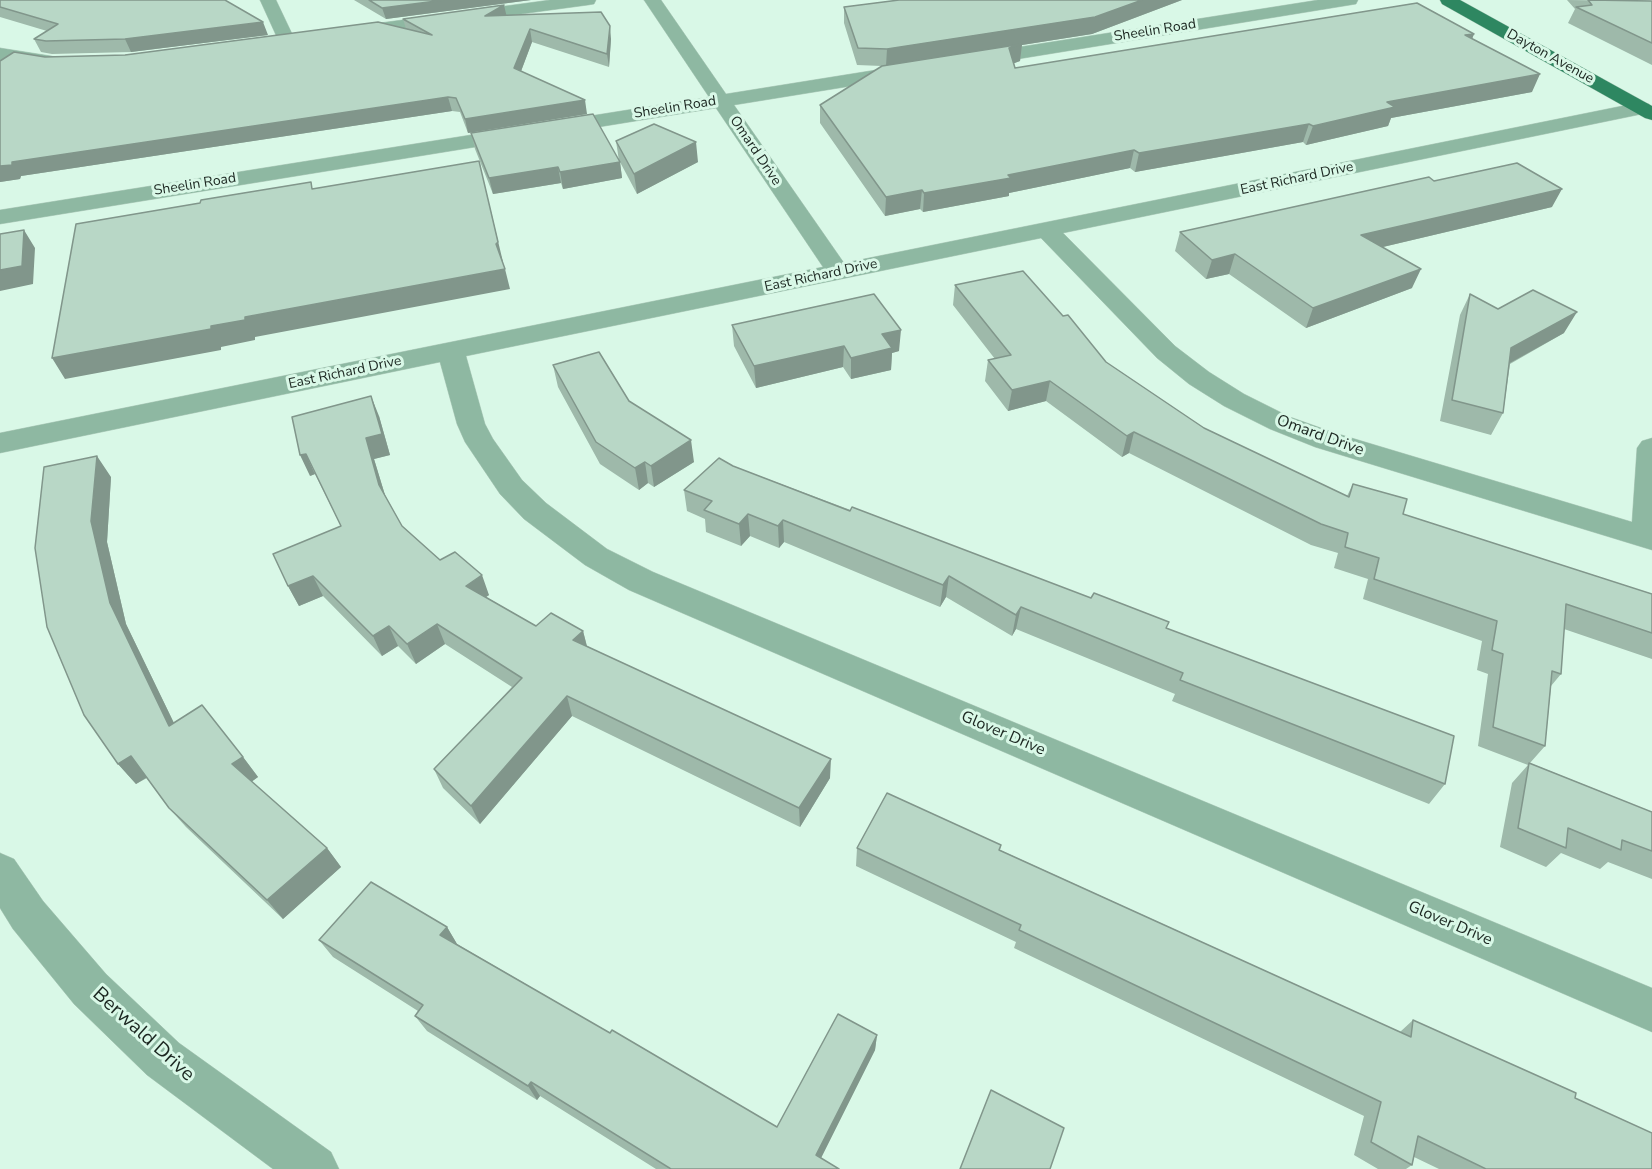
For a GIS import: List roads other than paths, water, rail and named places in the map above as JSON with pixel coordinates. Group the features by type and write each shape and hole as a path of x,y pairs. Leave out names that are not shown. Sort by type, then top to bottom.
{"main road":[{"name":"Dayton Avenue","path":"1448,0 1647,111"}],"street":[{"path":"268,0 286,40"},
{"path":"338,34 588,0"},
{"name":"Omard Drive","path":"652,0 838,272"},
{"path":"1252,0 1271,13"},
{"name":"Sheelin Road","path":"954,64 1350,0"},
{"path":"264,43 306,38"},
{"path":"0,54 24,59 70,63"},
{"name":"Sheelin Road","path":"0,217 930,67"},
{"name":"East Richard Drive","path":"0,443 1046,230 1647,111"},
{"name":"Omard Drive","path":"1046,230 1166,352 1199,378 1234,400 1280,423 1325,440 1650,539"},
{"name":"Glover Drive","path":"451,351 471,424 480,442 511,487 535,512 596,557 641,581 1652,1010"},
{"path":"1650,539 1652,448"},
{"name":"Berwald Drive","path":"0,872 28,915 90,988 163,1059 314,1169"}]}
